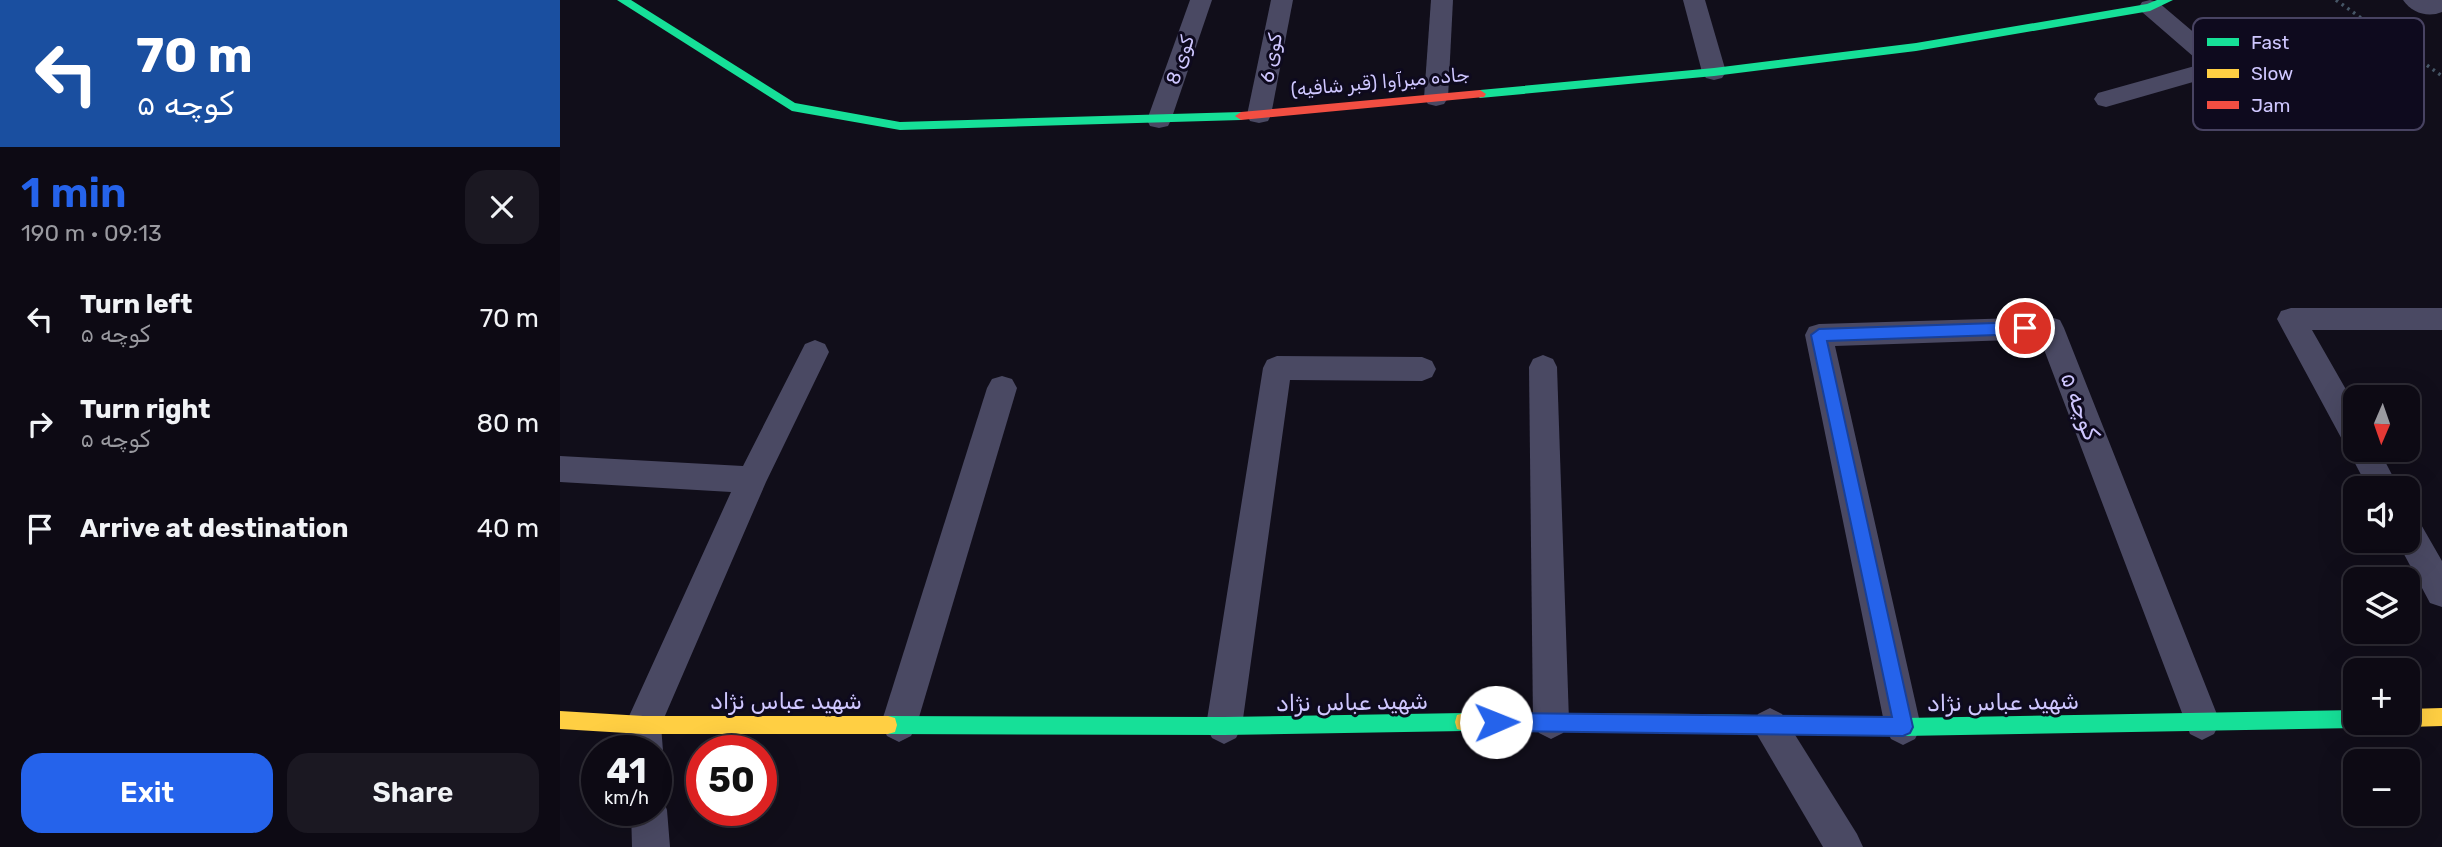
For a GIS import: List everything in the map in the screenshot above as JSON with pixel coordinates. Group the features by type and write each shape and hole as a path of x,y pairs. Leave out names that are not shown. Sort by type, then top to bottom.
{"street":[{"name":"جاده میرآوا (قبر شافیه)","path":"623,0 792,107 900,126 1259,115 1714,72 1916,47 2158,3"},
{"name":"کوی 8","path":"1159,120 1201,0"},
{"name":"کوی 6","path":"1259,115 1282,0"},
{"path":"1436,98 1442,0"},
{"path":"1694,0 1714,72"},
{"path":"2414,0 2430,9 2442,3"},
{"path":"2158,3 2193,40"},
{"path":"2106,99 2193,75"},
{"path":"2343,413 2291,319 2442,319"},
{"name":"کوچه ۵","path":"1903,727 1819,335 2050,328 2202,722"},
{"path":"645,735 752,480 815,352"},
{"path":"1543,367 1551,721"},
{"path":"1224,726 1277,368 1422,369"},
{"path":"898,724 1002,388"},
{"path":"560,469 752,480"},
{"path":"2420,553 2442,592"},
{"path":"2420,718 2442,717"},
{"name":"شهید عباس نژاد","path":"672,736 898,724 1224,726 1551,721 1903,727 2343,719"},
{"name":"شهید عباس نژاد","path":"560,720 630,735"},
{"path":"1770,726 1844,847"},
{"path":"650,826 651,847"}],"path":[{"path":"2336,0 2361,18"},
{"path":"2424,63 2442,76"}],"traffic: fast":[{"path":"623,0 792,107 900,126 1241,116"},
{"path":"1480,94 1714,72 1916,47 2150,7 2167,0"},
{"path":"1697,723 1903,727 2343,719"},
{"path":"888,725 1224,726 1464,722"}],"traffic: slow":[{"path":"2420,718 2442,717"},
{"path":"560,720 643,725 888,725"},
{"path":"1464,722 1697,723"}],"traffic: jam":[{"path":"1241,116 1480,94"}],"route":[{"path":"1496,722 1903,727 1819,335 2025,328"}]}
